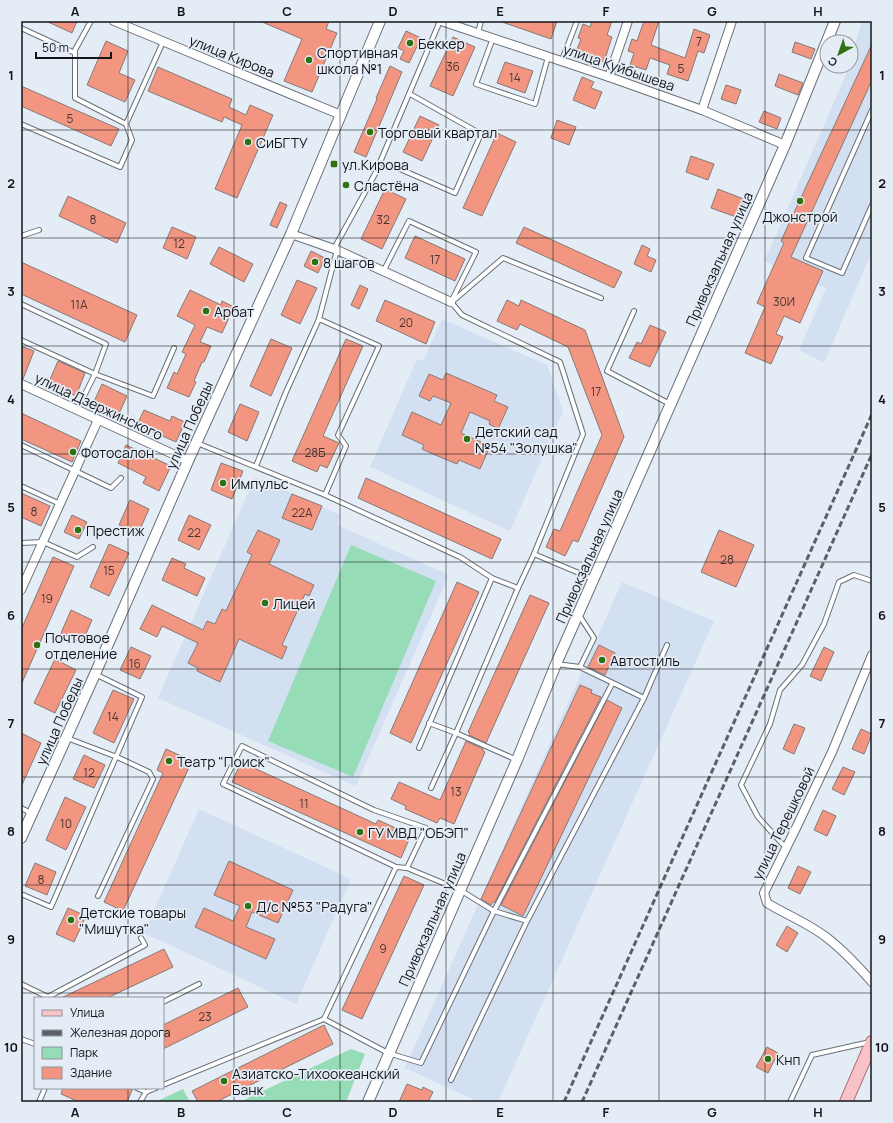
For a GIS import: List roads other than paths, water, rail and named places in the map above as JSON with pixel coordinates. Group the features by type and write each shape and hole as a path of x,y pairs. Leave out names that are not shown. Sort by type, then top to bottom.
{"main road":[{"path":"846,1102 872,1042"}],"street":[{"name":"улица Кирова","path":"114,21 341,115"},
{"name":"улица Победы","path":"21,838 95,674 196,443 291,234 380,21"},
{"name":"улица Куйбышева","path":"440,21 562,60 702,110 785,145"},
{"path":"609,77 628,21"},
{"path":"702,110 732,21"},
{"name":"Привокзальная улица","path":"368,1102 517,760 556,664 785,145 835,21"},
{"path":"291,234 337,250 451,302"},
{"name":"улица Дзержинского","path":"21,384 188,461"},
{"path":"21,590 98,420"},
{"name":"улица Терешковой","path":"872,655 832,752 764,893 767,903 826,936 872,982"}],"lane":[{"path":"21,124 120,167 132,140 126,124 75,98 75,50 91,21"},
{"path":"256,466 286,392 319,318 337,250 336,245 375,174 440,21"},
{"path":"478,33 481,21"},
{"path":"562,60 577,21"},
{"path":"21,28 75,53"},
{"path":"493,38 476,84 535,104 549,56"},
{"path":"126,124 163,42"},
{"path":"393,166 455,193 482,134 410,94"},
{"path":"872,110 806,258 842,273 872,205"},
{"path":"383,272 409,221 476,252 451,302"},
{"path":"21,236 39,230"},
{"path":"451,302 503,258 601,298"},
{"path":"431,788 534,554 583,434 560,362 462,315 451,302"},
{"path":"21,304 106,344 95,374 77,410"},
{"path":"634,311 607,371 670,404"},
{"path":"319,318 380,346 338,435 346,446 325,495"},
{"path":"21,340 95,374 153,396 174,348"},
{"path":"196,443 325,495 460,556 492,578 518,588"},
{"path":"21,445 111,488 121,478"},
{"path":"21,486 60,504"},
{"path":"21,543 43,542 77,557 93,547"},
{"path":"534,554 594,580"},
{"path":"786,848 758,817 741,785 770,724 780,690 802,665 824,624 839,582 854,576 872,581"},
{"path":"419,748 492,578"},
{"path":"578,614 594,638 580,667"},
{"path":"451,1080 528,921 644,698 667,646"},
{"path":"556,664 580,667 612,684 644,698"},
{"path":"21,894 50,907 142,697 95,674"},
{"path":"324,1019 388,1054 421,1063 494,911 612,684"},
{"path":"429,723 456,733 517,760"},
{"path":"67,737 117,757 149,772 154,779 98,896"},
{"path":"407,868 426,828 374,810 242,746 223,784 396,867 407,868 460,890 494,911 528,921"},
{"path":"21,808 32,814"},
{"path":"164,1085 324,1019 396,867"},
{"path":"21,984 48,997 145,945 140,938"},
{"path":"164,1002 200,984"},
{"path":"21,1040 34,1044"},
{"path":"790,1102 812,1055 872,1042"},
{"path":"39,1102 45,1089"},
{"path":"139,1089 146,1092"},
{"path":"140,1102 146,1092 154,1089"}],"railway":[{"path":"564,1102 872,414"},
{"path":"582,1102 872,454"}],"place":[{"name":"Беккер","path":"410,43"},
{"name":"Спортивная школа №1","path":"309,60"},
{"name":"Торговый квартал","path":"370,132"},
{"name":"СиБГТУ","path":"248,142"},
{"name":"ул.Кирова","path":"334,164"},
{"name":"Сластёна","path":"346,185"},
{"name":"Джонстрой","path":"800,201"},
{"name":"8 шагов","path":"315,262"},
{"name":"Арбат","path":"206,311"},
{"name":"Детский сад №54 \"Золушка\"","path":"467,439"},
{"name":"Фотосалон","path":"73,452"},
{"name":"Импульс","path":"223,483"},
{"name":"Престиж","path":"78,530"},
{"name":"Лицей","path":"265,603"},
{"name":"Почтовое отделение","path":"37,645"},
{"name":"Автостиль","path":"602,660"},
{"name":"Театр \"Поиск\"","path":"169,761"},
{"name":"ГУ МВД \"ОБЭП\"","path":"360,832"},
{"name":"Д/с №53 \"Радуга\"","path":"248,906"},
{"name":"Детские товары \"Мишутка\"","path":"71,920"},
{"name":"Кнп","path":"768,1059"},
{"name":"Азиатско-Тихоокеанский Банк","path":"224,1081"}]}
